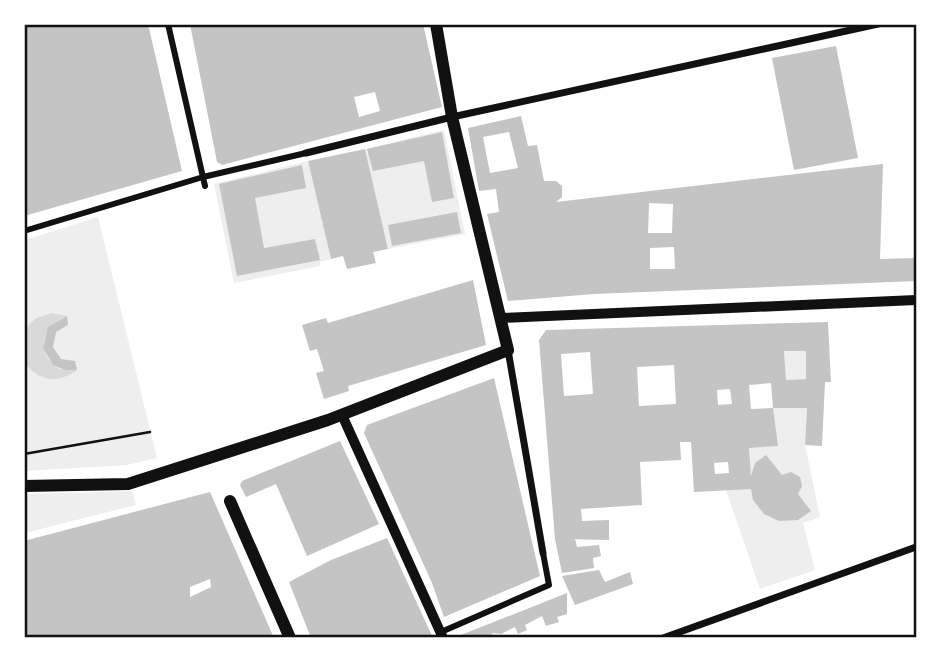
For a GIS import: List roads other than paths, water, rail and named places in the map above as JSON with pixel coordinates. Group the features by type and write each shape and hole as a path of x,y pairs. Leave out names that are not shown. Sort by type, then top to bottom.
{"main road":[{"path":"24,486 128,485 342,415 508,350 452,117 436,24"},
{"path":"230,501 290,638"}],"street":[{"path":"168,24 205,186"},
{"path":"24,231 203,177 452,117 878,24"},
{"path":"500,318 916,300"},
{"path":"342,415 442,635 549,585 508,350"},
{"path":"663,638 916,547"}]}
